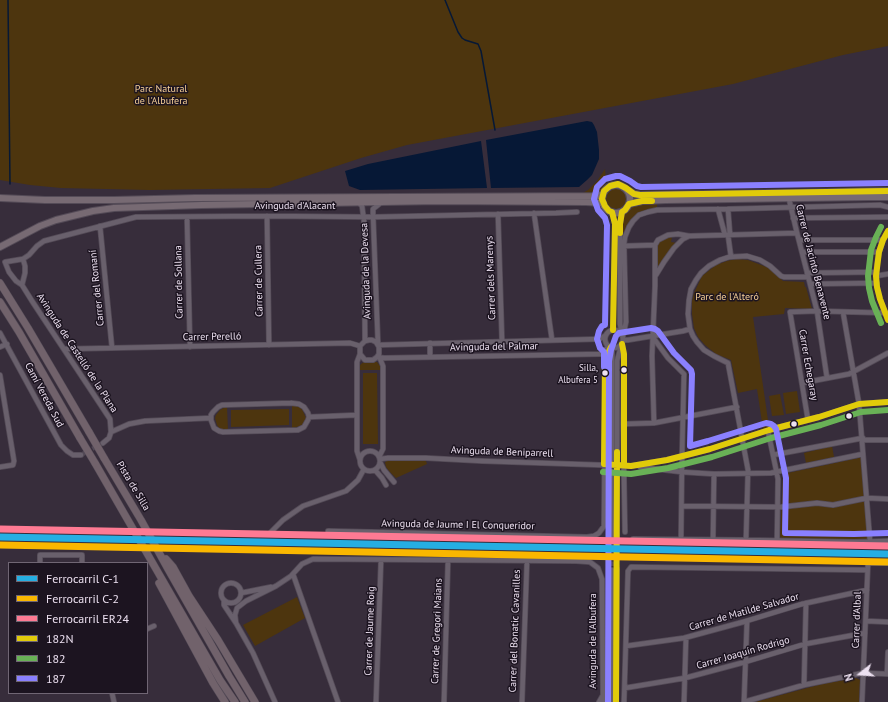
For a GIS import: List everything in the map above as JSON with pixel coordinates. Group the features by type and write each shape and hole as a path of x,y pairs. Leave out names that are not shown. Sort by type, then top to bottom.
{"highway":[{"name":"Pista de Silla","path":"0,283 141,520 245,702"},
{"path":"0,302 19,332 234,702"},
{"path":"159,551 173,567 189,596 218,640 255,702"},
{"path":"148,555 155,576 213,683 226,702"}],"main road":[{"path":"888,191 640,195 634,194 622,186 613,185 606,189 602,199 603,204 607,209 616,213 622,212 630,204 642,201 888,197"},
{"path":"628,191 630,195 630,204"},
{"name":"Avinguda d'Alacant","path":"0,198 45,200 114,200 195,198 598,196 603,194"},
{"name":"Avinguda d'Alacant","path":"0,247 40,226 56,220 93,210 114,208 440,201 578,202 603,204"}],"street":[{"name":"Carrer de Jacinto Benavente","path":"789,199 817,311 827,378"},
{"name":"Avinguda de la Devesa","path":"359,202 362,206 364,216 365,341"},
{"name":"Avinguda de la Devesa","path":"378,344 373,209 382,202"},
{"path":"622,340 618,331 613,330 608,332 605,341 611,347 614,459 617,358 622,340 626,322 624,246 625,237 629,227 639,215 657,210 728,210 880,205 888,207"},
{"path":"718,210 728,235"},
{"path":"728,210 728,235 731,257"},
{"name":"Avinguda d'Alacant","path":"23,260 44,241 136,217 373,217 577,212"},
{"path":"612,212 615,224 613,330"},
{"path":"622,212 620,224 620,324 624,354 623,424 625,532"},
{"path":"534,213 552,340"},
{"name":"Carrer dels Marenys","path":"498,214 502,342"},
{"name":"Carrer de Cullera","path":"267,216 269,345"},
{"name":"Carrer de Sollana","path":"187,217 190,347"},
{"path":"793,218 888,217"},
{"name":"Carrer del Romaní","path":"100,226 112,348"},
{"path":"888,231 879,252 876,274 880,299 888,320"},
{"path":"654,423 652,336 656,275 655,245 658,240 668,235 678,234 689,236 797,233"},
{"path":"656,275 674,248 683,239 689,236"},
{"path":"799,240 883,240"},
{"path":"624,246 655,245"},
{"path":"802,252 879,252"},
{"path":"746,540 748,470 737,407 728,363 704,350 693,336 690,329 688,300 696,280 701,273 720,260 731,257 747,256 760,260 784,277 808,275 888,274"},
{"path":"22,285 25,273 23,260"},
{"name":"Avinguda de Castelló de la Plana","path":"23,260 5,262 9,272 16,281 22,285 110,419 111,432"},
{"path":"810,284 877,283"},
{"path":"817,311 886,313"},
{"name":"Carrer Echegaray","path":"808,420 790,312 817,311"},
{"path":"843,312 859,404 863,439 870,542"},
{"path":"622,340 690,329"},
{"name":"Camí Vereda Sud","path":"0,332 61,445 73,455 81,455"},
{"name":"Avinguda del Palmar","path":"378,344 600,339 606,336"},
{"path":"652,336 668,358 684,374 681,540"},
{"path":"372,340 378,344 380,351 379,356 383,366 383,448 378,468 369,471 361,466 357,451 356,362 360,354 360,346 365,341 372,340"},
{"path":"611,347 618,347 622,340"},
{"path":"430,343 430,357"},
{"path":"0,347 7,344"},
{"name":"Carrer Perelló","path":"64,350 269,345 350,344 360,346"},
{"path":"604,464 605,360 611,347"},
{"name":"Avinguda del Palmar","path":"379,356 430,357 601,354 611,347"},
{"path":"802,383 849,374 888,353"},
{"path":"360,354 368,360 373,360 379,356"},
{"path":"0,375 14,461 13,465 0,467"},
{"path":"631,466 646,464 710,449 742,438 859,404 888,402"},
{"path":"222,404 300,404 306,409 309,416 304,427 291,431 223,432 214,428 211,418 213,412 222,404"},
{"path":"623,424 654,423 737,407"},
{"path":"309,416 357,415"},
{"path":"103,443 109,438 111,432 129,424 145,420 211,418"},
{"path":"768,431 778,478 780,507 777,541"},
{"path":"773,455 863,439 888,440"},
{"path":"360,460 364,454 374,452 380,459 384,470 394,482"},
{"name":"Avinguda de Beniparrell","path":"380,459 426,458 604,464 682,472 748,474 771,473 864,454"},
{"name":"Avinguda de Jaume I El Conqueridor","path":"328,532 587,538 600,534 604,526 604,464"},
{"path":"271,532 283,520 303,506 346,491 358,480 364,469"},
{"path":"375,470 386,485"},
{"path":"614,471 614,543"},
{"path":"713,540 714,474"},
{"path":"682,506 780,507 817,503 833,505 867,498 888,499"},
{"path":"633,539 854,542 888,541"},
{"path":"40,562 40,555 82,554 82,562"},
{"path":"236,623 235,615 237,608 276,586 293,574 302,564 312,559 526,561"},
{"name":"Carrer de Jaume Roig","path":"376,702 381,560"},
{"name":"Carrer de Gregori Maians","path":"444,702 448,560"},
{"name":"Avinguda de l'Albufera","path":"526,561 590,562 598,568 602,579 604,702"},
{"name":"Carrer del Bonatic Cavanilles","path":"522,702 526,561"},
{"name":"Carrer d'Albal","path":"862,702 868,563 888,563"},
{"path":"624,702 628,571 630,568 634,566 867,570"},
{"name":"Avinguda de l'Albufera","path":"611,702 614,570 616,702"},
{"path":"293,574 338,702"},
{"path":"224,600 232,603 239,599 241,593 237,585 228,584 223,588 221,594 224,600 224,605 253,653 275,702"},
{"path":"241,593 276,586"},
{"name":"Carrer de Matilde Salvador","path":"626,646 686,638 806,603 867,590"},
{"path":"239,599 246,602"},
{"path":"804,685 806,603"},
{"path":"747,621 744,702 804,685 864,673 887,674 888,652"},
{"path":"866,621 888,622"},
{"path":"148,628 154,626"},
{"name":"Carrer Joaquín Rodrigo","path":"625,688 685,678 805,644 865,632"},
{"path":"684,702 686,638"},
{"path":"599,702 603,695"}],"green space":[{"name":"Parc Natural de l'Albufera","path":"0,0 888,0 888,46 843,55 733,84 407,145 361,158 270,188 150,190 61,188 0,180"},
{"path":"605,169 606,179 600,192 594,194 581,194 588,190 597,181"},
{"path":"616,189 623,192 626,199 623,206 616,209 609,206 606,199 609,192"},
{"path":"639,204 657,204 657,208 642,212 625,232 622,232 623,217 632,207"},
{"path":"665,237 672,237 671,242 677,243 658,266 656,265 656,246 660,240"},
{"name":"Parc de l'Alteró","path":"736,259 748,260 769,268 783,281 804,282 812,309 785,308 784,314 753,317 769,427 763,429 757,389 738,393 731,360 716,354 705,345 698,337 694,328 692,301 702,276 716,265"},
{"path":"364,362 377,362 381,370 359,370 359,367"},
{"path":"363,373 377,373 378,444 363,444"},
{"path":"797,391 800,412 786,414 783,393"},
{"path":"780,394 784,415 772,416 769,396"},
{"path":"292,405 296,405 302,409 306,418 302,425 292,429"},
{"path":"227,407 228,430 219,428 215,418 220,410"},
{"path":"289,409 289,425 231,427 231,410"},
{"path":"832,446 834,457 806,463 804,453"},
{"path":"863,457 869,540 781,539 783,474"},
{"path":"426,461 427,464 396,478 386,467 385,462"},
{"path":"297,597 305,618 255,646 243,625"},
{"path":"856,678 860,680 859,702 755,702 822,684"}],"water":[{"path":"587,121 592,122 597,132 599,159 592,175 579,187 491,188 486,140"},
{"path":"481,141 487,188 360,190 349,186 345,171 368,164"}],"waterway":[{"path":"8,0 10,184"},
{"path":"445,0 458,32 462,38 478,44 481,51 495,130"}],"tunnel":[{"path":"81,455 103,443"},
{"path":"612,542 612,570"},
{"path":"617,543 617,569"}],"rail line":[{"name":"ER24","path":"0,529 888,546"},
{"name":"C-1","path":"0,537 888,554"},
{"name":"C-2","path":"0,545 888,562"}],"transit line":[{"name":"187","path":"604,367 604,352 600,348 597,339 599,331 602,326 605,325 607,225 605,218 598,210 594,199 597,187 605,179 620,176 641,187 888,183"},
{"name":"182N","path":"613,330 615,224 612,212 605,206 602,199 604,191 610,186 618,184 634,194 640,195 888,191"},
{"name":"182N","path":"620,233 622,212 629,204 642,201 652,201"},
{"name":"182","path":"881,227 871,250 868,276 872,301 881,323"},
{"name":"182N","path":"888,231 879,252 876,276 880,299 888,320"},
{"name":"187","path":"608,702 609,361 611,350 616,336 619,333 651,328 655,329 674,353 691,370 690,446 766,423 774,426 776,429 786,478 785,533 888,533"},
{"name":"182N","path":"622,344 624,354 624,465"},
{"name":"182N","path":"611,347 605,360 604,464 631,466 667,460 710,449 859,404 888,402"},
{"name":"182","path":"603,472 631,474 668,468 712,457 861,412 888,410"},
{"name":"182N","path":"616,702 617,452"}],"place":[{"name":"Silla, Albufera 5","path":"605,373"}]}
